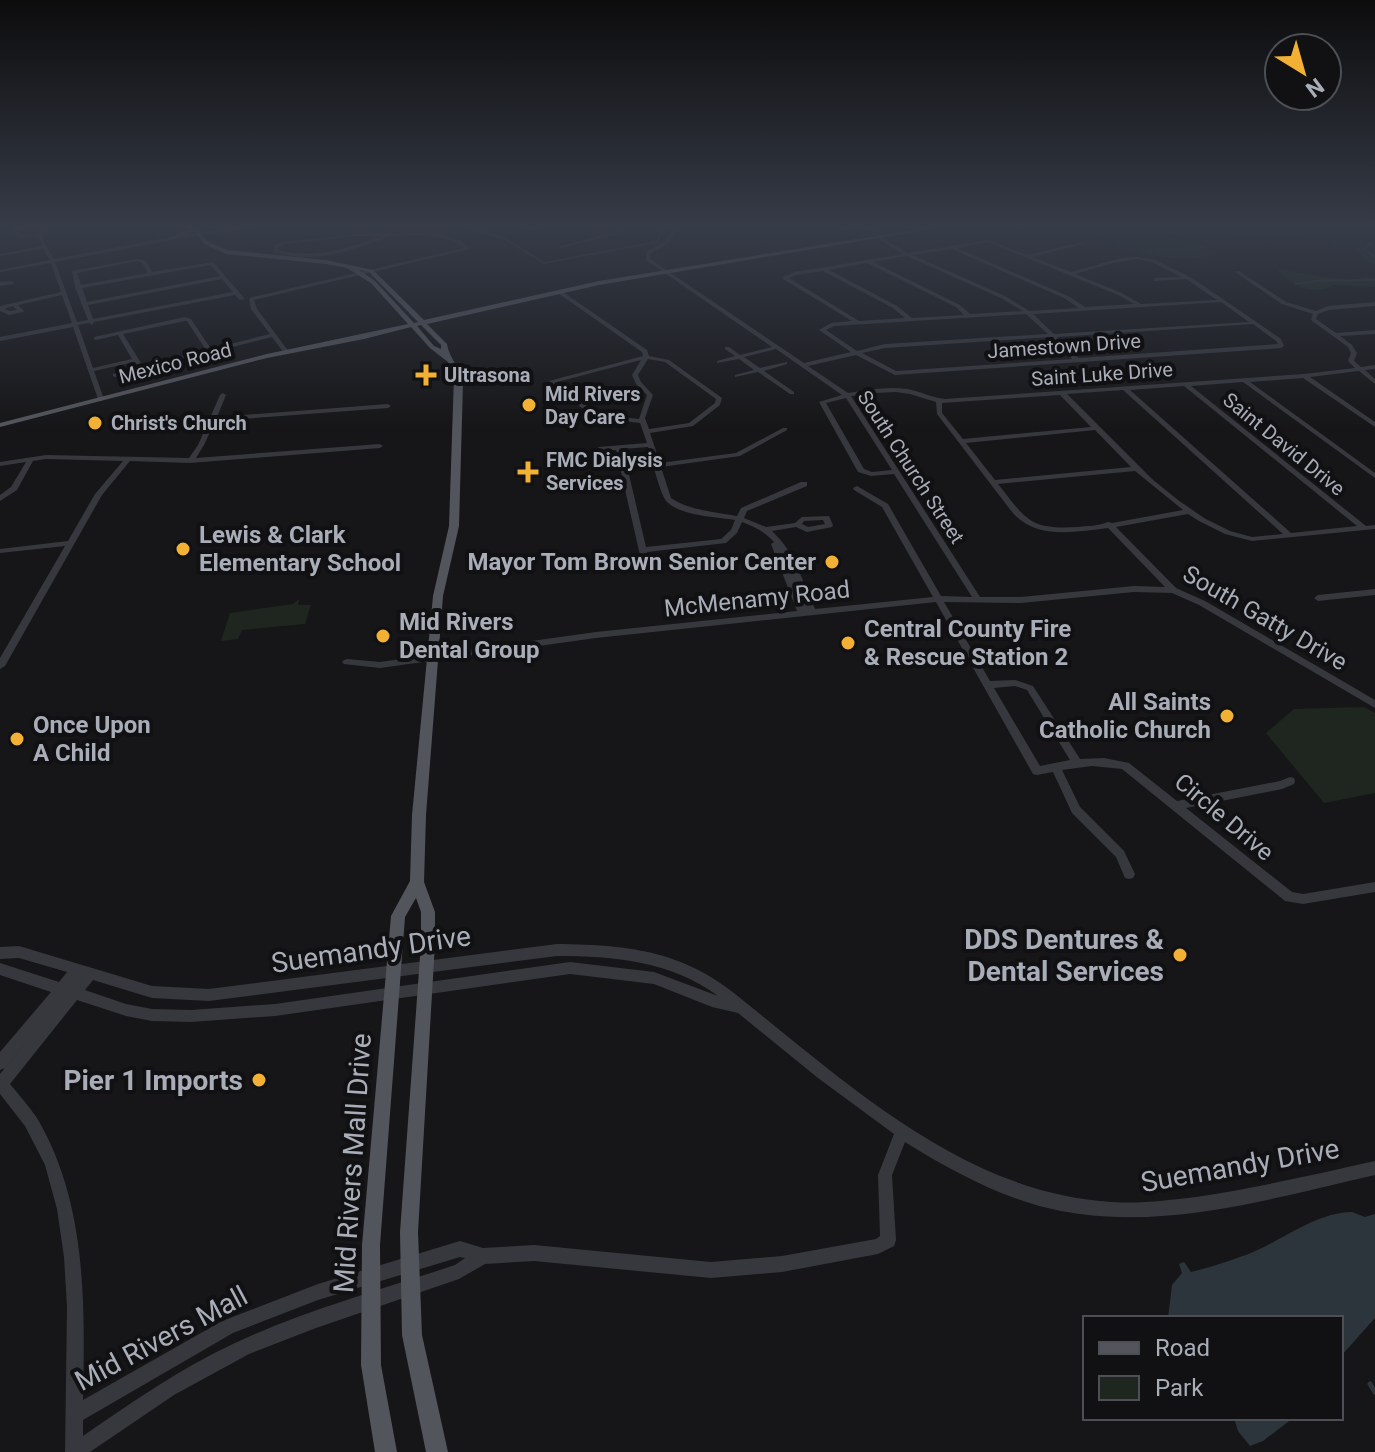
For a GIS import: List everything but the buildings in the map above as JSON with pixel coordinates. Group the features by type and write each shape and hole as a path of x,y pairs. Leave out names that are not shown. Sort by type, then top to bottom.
{"main road":[{"path":"380,293 432,347 445,353"},
{"name":"Mid Rivers Mall Drive","path":"393,293 444,344 445,353 458,376 454,526 438,596 419,815 417,882 428,912 409,1232 412,1335 437,1452"},
{"name":"Mexico Road","path":"0,425 286,352 557,293"},
{"name":"Mid Rivers Mall Drive","path":"386,1452 371,1365 371,1275 398,916 417,882"}],"street":[{"path":"0,309 9,313 21,311 14,304 63,293 101,399"},
{"path":"80,293 92,323"},
{"path":"85,304 143,293"},
{"path":"0,339 236,293 254,309"},
{"path":"242,301 282,293"},
{"path":"561,293 641,348 646,357"},
{"name":"South Church Street","path":"695,293 848,396 977,598"},
{"path":"807,293 858,322 1219,301"},
{"path":"869,293 899,309 910,319"},
{"path":"931,293 958,306 969,316"},
{"path":"992,293 1026,312 1078,361"},
{"path":"1056,293 1084,309"},
{"path":"1113,293 1140,305"},
{"path":"1207,293 1253,323"},
{"path":"1268,293 1284,303 1316,313 1335,306 1375,304"},
{"path":"251,300 254,309 286,352"},
{"path":"1316,313 1313,319 1353,350 1351,361 1375,382"},
{"path":"96,338 189,320 210,351"},
{"name":"Jamestown Drive","path":"858,322 829,325 822,330 895,373 1281,346 1279,340 1253,323"},
{"path":"805,365 853,351 885,346 1253,323"},
{"path":"1335,335 1375,332"},
{"path":"120,333 141,369"},
{"path":"115,375 273,335"},
{"path":"719,362 777,347"},
{"path":"727,348 792,393"},
{"path":"646,357 635,375 650,395 642,415 663,493 673,503 691,510 739,517 771,532 797,525"},
{"path":"643,421 601,419 554,383 554,379 646,357 672,364 717,395 719,401 702,419 691,425 647,431"},
{"path":"91,370 135,360"},
{"path":"737,376 785,363"},
{"name":"Saint Luke Drive","path":"848,396 898,391 939,401 1304,376 1375,367"},
{"path":"1304,376 1375,425"},
{"path":"1244,380 1375,476"},
{"name":"Saint David Drive","path":"1185,384 1364,528"},
{"path":"1125,389 1289,535"},
{"path":"576,401 610,390"},
{"path":"1062,393 1139,468 1190,511 1224,532 1242,538 1375,527"},
{"path":"190,461 214,419 223,395"},
{"path":"848,396 822,404 858,466 871,474 896,472"},
{"path":"939,401 939,413 1023,519 1041,528 1154,520 1190,511"},
{"path":"214,419 388,406"},
{"path":"961,441 1099,428"},
{"path":"657,465 738,455 753,450 785,429"},
{"path":"599,449 650,445"},
{"path":"0,464 31,459 190,461 380,446"},
{"path":"619,447 645,562"},
{"path":"0,499 14,488 31,459"},
{"path":"0,666 99,494 128,459"},
{"path":"994,482 1139,468"},
{"path":"643,550 723,541 734,531 739,517 750,506 804,484"},
{"path":"857,488 885,506 988,685 1015,683 1030,688 1078,764"},
{"name":"South Gatty Drive","path":"1108,524 1173,590 1202,603 1375,704"},
{"path":"771,532 808,614"},
{"path":"0,551 70,543"},
{"name":"McMenamy Road","path":"347,662 380,665 596,635 940,599 1021,600 1149,588 1173,590"},
{"path":"1318,598 1375,592"},
{"name":"Circle Drive","path":"988,685 1037,771 1111,761 1125,766 1289,897 1303,899 1375,887"},
{"path":"1056,767 1076,810 1120,854 1129,874"},
{"path":"1175,806 1290,781"},
{"name":"Suemandy Drive","path":"0,953 19,952 152,992 209,995 557,950 625,953 672,963 721,987 740,1007 902,1131 946,1160 1025,1193 1110,1210 1154,1209 1375,1168"},
{"name":"Suemandy Drive","path":"0,969 126,1010 191,1016 275,1010 570,968 654,978 712,1001 740,1007"},
{"path":"74,1452 72,1269 63,1201 42,1141 23,1109 0,1083 83,973"},
{"path":"0,1063 69,991"},
{"name":"Mid Rivers Mall","path":"74,1415 228,1327 371,1275 460,1249 483,1256 534,1253 711,1270 782,1264 878,1246 888,1240 885,1175 902,1131"},
{"name":"Mid Rivers Mall","path":"74,1452 152,1398 267,1337 459,1271 483,1256"}],"green space":[{"path":"299,599 298,605 311,605 305,624 242,630 238,639 221,641 230,613 293,604"},
{"path":"1364,707 1375,713 1375,793 1324,803 1266,733 1294,709"}],"shaded area":[{"path":"1352,1212 1365,1217 1375,1214 1375,1318 1343,1354 1343,1316 1168,1316 1172,1285 1182,1273 1179,1264 1184,1262 1191,1272 1212,1266 1246,1255 1324,1217"},
{"path":"1235,1420 1290,1420 1263,1441 1250,1446 1238,1431"}],"waterway":[{"path":"1370,1384 1375,1392"}],"place":[{"name":"Ultrasona","path":"426,375"},
{"name":"Mid Rivers Day Care","path":"529,405"},
{"name":"Christ's Church","path":"95,423"},
{"name":"FMC Dialysis Services","path":"528,472"},
{"name":"Lewis & Clark Elementary School","path":"183,549"},
{"name":"Mayor Tom Brown Senior Center","path":"832,562"},
{"name":"Mid Rivers Dental Group","path":"383,636"},
{"name":"Central County Fire & Rescue Station 2","path":"848,643"},
{"name":"All Saints Catholic Church","path":"1227,716"},
{"name":"Once Upon A Child","path":"17,739"},
{"name":"DDS Dentures & Dental Services","path":"1180,955"},
{"name":"Pier 1 Imports","path":"259,1080"}]}
